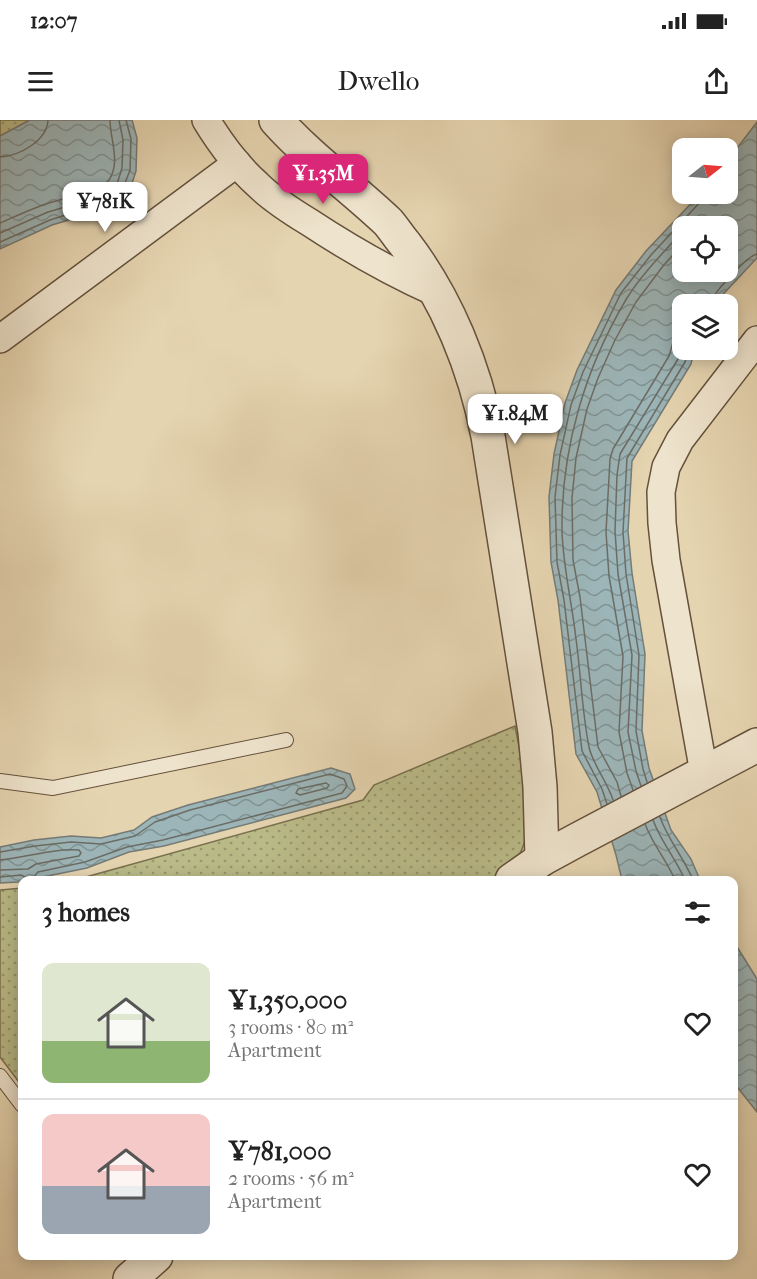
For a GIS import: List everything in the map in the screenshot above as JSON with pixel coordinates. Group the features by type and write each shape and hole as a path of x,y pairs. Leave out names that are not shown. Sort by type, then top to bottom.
{"street":[{"path":"206,120 237,164 266,192 291,211 344,246 395,274 437,293"},
{"path":"276,120 298,145 389,224 424,269 473,374 488,436 535,732 540,787 542,859"},
{"path":"0,339 237,164"},
{"path":"700,775 666,560 661,492 666,467 680,440 757,340"},
{"path":"518,876 542,859 757,745"}],"lane":[{"path":"0,781 53,788 286,740"},
{"path":"0,1076 18,1099"}],"green space":[{"path":"0,120 30,120 0,136"},
{"path":"515,726 527,795 527,830 523,846 516,860 496,876 89,876 363,800 374,785"},
{"path":"18,888 18,1081 0,1057 0,890"}],"water":[{"path":"30,120 132,120 137,138 136,171 128,195 109,208 52,225 0,249 0,136"},
{"path":"757,122 757,258 738,278 738,216 679,216 691,204 738,204 738,147"},
{"path":"672,224 672,282 735,282 723,294 672,294 672,360 692,360 691,364 632,461 628,531 645,654 642,731 649,768 671,830 691,859 698,876 621,876 597,792 576,754 558,600 551,562 549,497 554,454 565,403 577,370 616,290 646,251"},
{"path":"331,768 350,774 355,789 346,798 164,846 129,852 87,868 48,876 18,876 18,882 0,883 0,847 71,836 101,838 134,830 152,817 188,805"},
{"path":"738,948 757,979 757,1112 738,1088"}]}
